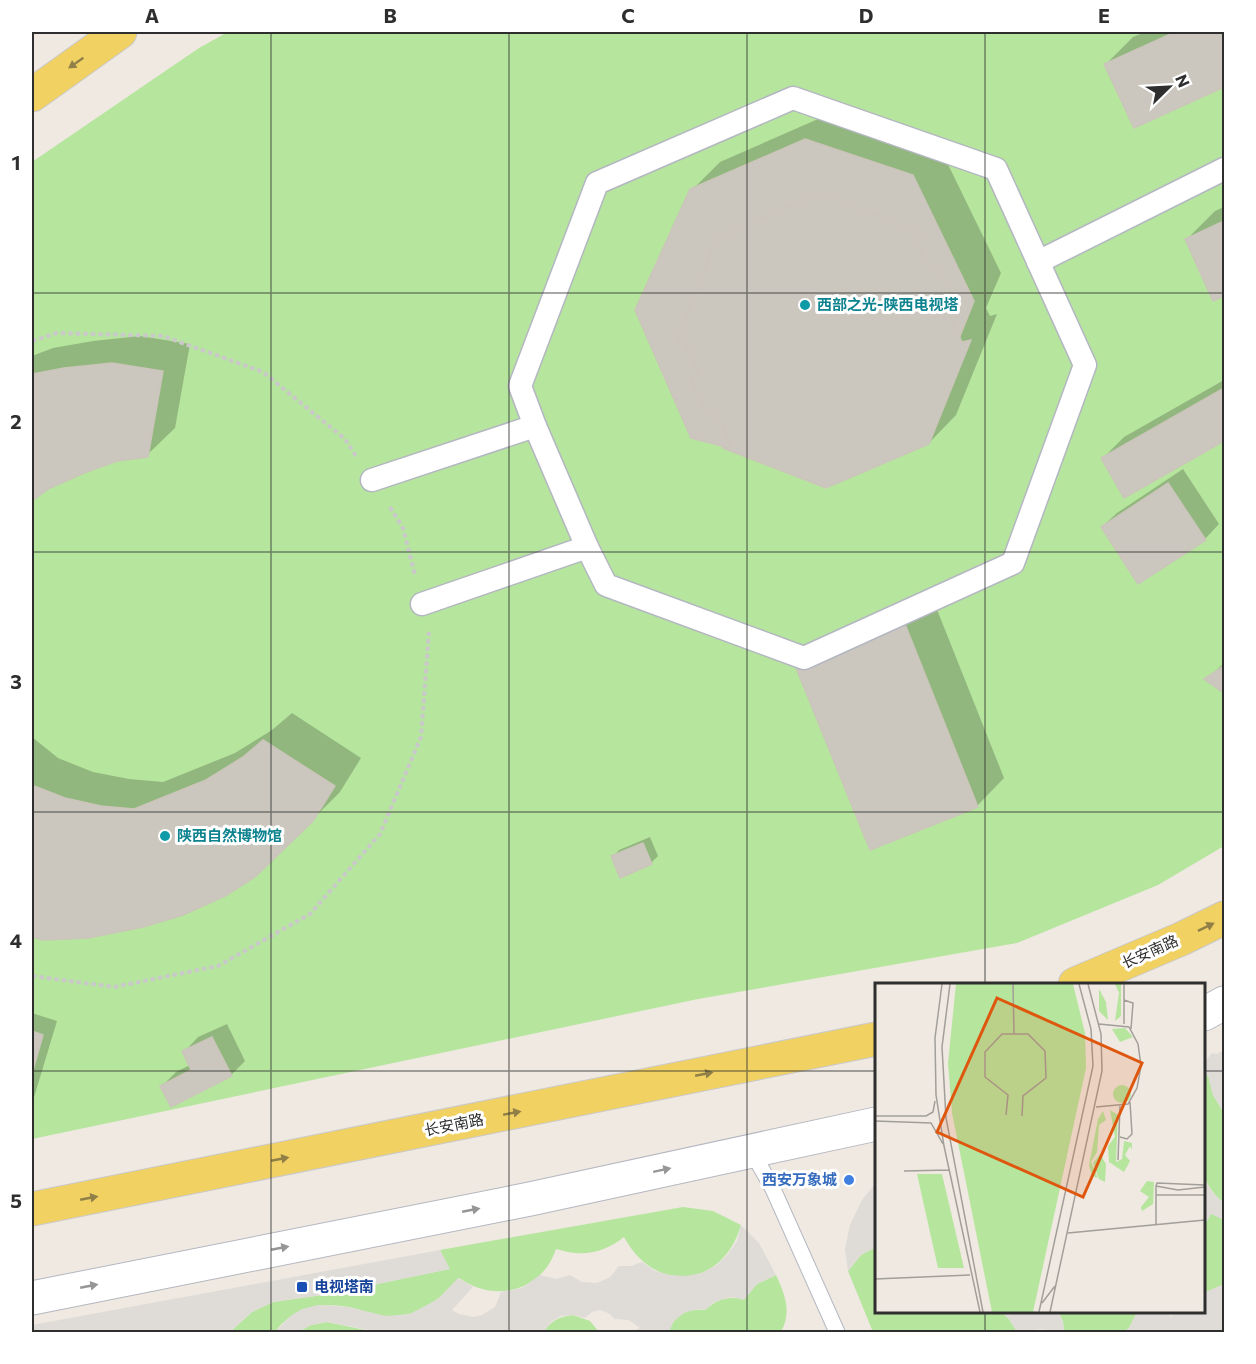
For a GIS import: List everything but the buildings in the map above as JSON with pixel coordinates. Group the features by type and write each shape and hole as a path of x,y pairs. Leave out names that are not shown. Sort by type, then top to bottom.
{"main road":[{"path":"32,94 120,32"},
{"name":"长安南路","path":"1077,983 1170,944 1224,918"},
{"path":"1205,1013 1224,1003"},
{"name":"长安南路","path":"32,1209 875,1039"},
{"path":"32,1298 530,1199 875,1124"}],"street":[{"path":"793,98 996,169 1085,364 1012,563 804,658 606,585 587,547 535,426 520,386 597,183 793,98"},
{"path":"1038,262 1224,169"},
{"path":"372,480 535,426"},
{"path":"422,604 587,547"}],"lane":[{"path":"751,1150 773,1190 837,1332"}],"path":[{"path":"32,341 57,333 163,336 263,372 345,439 403,528 429,631 421,737 380,834 310,914 218,966 114,987 32,976"}],"green space":[{"path":"228,32 1224,32 1224,846 1158,885 1017,943 698,999 32,1139 32,162 199,48"},
{"path":"1208,1074 1213,1095 1224,1113 1224,1203 1210,1188 1205,1176 1205,1077"},
{"path":"683,1207 713,1211 741,1225 732,1246 719,1262 704,1272 687,1276 670,1275 653,1268 637,1256 624,1237 608,1247 592,1252 574,1253 556,1249 549,1264 540,1275 528,1284 515,1289 487,1290 473,1286 459,1278 430,1304 412,1313 384,1316 334,1305 312,1307 292,1316 275,1332 230,1332 252,1312 273,1302 329,1294 449,1269 440,1250"},
{"path":"1211,1213 1222,1219 1224,1284 1205,1293 1205,1224"},
{"path":"875,1248 875,1313 1002,1313 1017,1332 873,1332 848,1271 861,1255"},
{"path":"776,1275 787,1310 781,1332 669,1332 674,1321 682,1314 693,1310 705,1310 723,1299 744,1299 757,1284"},
{"path":"1059,1313 1136,1313 1129,1328 1123,1332 1064,1332"},
{"path":"573,1315 590,1321 599,1332 521,1332 544,1331 556,1320"},
{"path":"327,1322 370,1331 298,1332 311,1325"}],"shaded area":[{"path":"1224,1050 1224,1113 1213,1095 1208,1075 1205,1077 1205,1062 1212,1053 1217,1054"},
{"path":"1205,1177 1213,1193 1224,1203 1224,1230 1222,1219 1211,1214 1205,1224"},
{"path":"875,1184 875,1248 861,1255 848,1271 845,1249 850,1225 862,1200"},
{"path":"741,1225 759,1243 776,1275 757,1284 744,1300 733,1297 723,1299 713,1303 705,1310 685,1312 674,1321 669,1332 630,1332 640,1328 629,1320 615,1319 600,1310 592,1312 585,1318 573,1315 561,1316 551,1322 544,1331 379,1332 327,1322 311,1325 298,1332 275,1332 292,1315 302,1309 318,1305 348,1307 386,1316 410,1314 438,1299 458,1278 473,1287 452,1310 474,1317 495,1307 501,1292 522,1288 540,1275 556,1279 570,1275 582,1282 597,1283 610,1277 619,1266 631,1266 642,1262 655,1271 670,1275 686,1276 702,1273 717,1265 728,1254 737,1241"},
{"path":"440,1250 450,1269 329,1294 273,1302 252,1312 230,1332 32,1332 32,1325"},
{"path":"1224,1284 1224,1332 1123,1332 1129,1328 1136,1313 1166,1313 1171,1316 1176,1313 1205,1313 1205,1293"},
{"path":"1002,1313 1059,1313 1064,1332 1041,1329 1017,1332"}],"place":[{"name":"西部之光-陕西电视塔","path":"805,305"},
{"name":"陕西自然博物馆","path":"165,836"},
{"name":"西安万象城","path":"849,1180"},
{"name":"电视塔南","path":"302,1287"}]}
